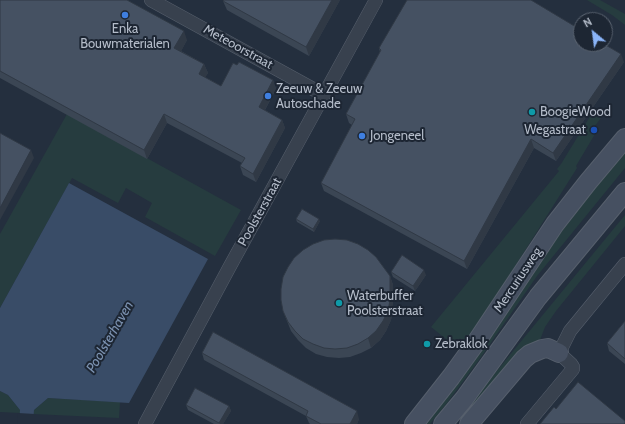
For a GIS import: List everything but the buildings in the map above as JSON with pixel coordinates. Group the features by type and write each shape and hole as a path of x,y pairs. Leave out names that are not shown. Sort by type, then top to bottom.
{"main road":[{"name":"Mercuriusweg","path":"414,424 451,377 555,224 625,138"},
{"name":"Mercuriusweg","path":"443,424 464,399 538,297 625,192"},
{"path":"469,424 524,358 530,354 548,348 560,353"}],"street":[{"name":"Meteoorstraat","path":"151,0 324,95"},
{"name":"Poolsterstraat","path":"145,424 376,0"},
{"path":"527,424 572,369 573,365 560,353 570,331 625,264"}],"green space":[{"path":"587,0 600,0 625,14 625,25 613,16 613,12 607,12"},
{"path":"594,110 604,114 591,131 595,134 576,166 577,168 485,314 460,350 431,327 559,171 557,169"},
{"path":"67,114 241,210 215,256 145,217 152,203 126,188 118,203 72,178 0,308 0,234"},
{"path":"625,150 625,168 537,276 479,360 447,403 430,424 424,424 550,247"},
{"path":"625,215 625,226 556,311 545,327 540,340 464,422 458,418"},
{"path":"0,391 8,395 20,410 20,413 0,412"},
{"path":"48,398 120,402 119,418 33,414 34,410"}],"water":[{"name":"Poolsterhaven","path":"69,183 208,259 129,403 48,398 34,410 33,424 19,424 20,410 8,395 0,391 0,308"}],"pier":[{"path":"18,413 35,414 35,424 17,424"}],"place":[{"name":"Enka Bouwmaterialen","path":"125,15"},
{"name":"Zeeuw & Zeeuw Autoschade","path":"268,96"},
{"name":"BoogieWood","path":"532,112"},
{"name":"Wegastraat","path":"594,130"},
{"name":"Jongeneel","path":"362,136"},
{"name":"Waterbuffer Poolsterstraat","path":"339,303"},
{"name":"Zebraklok","path":"427,344"}]}
